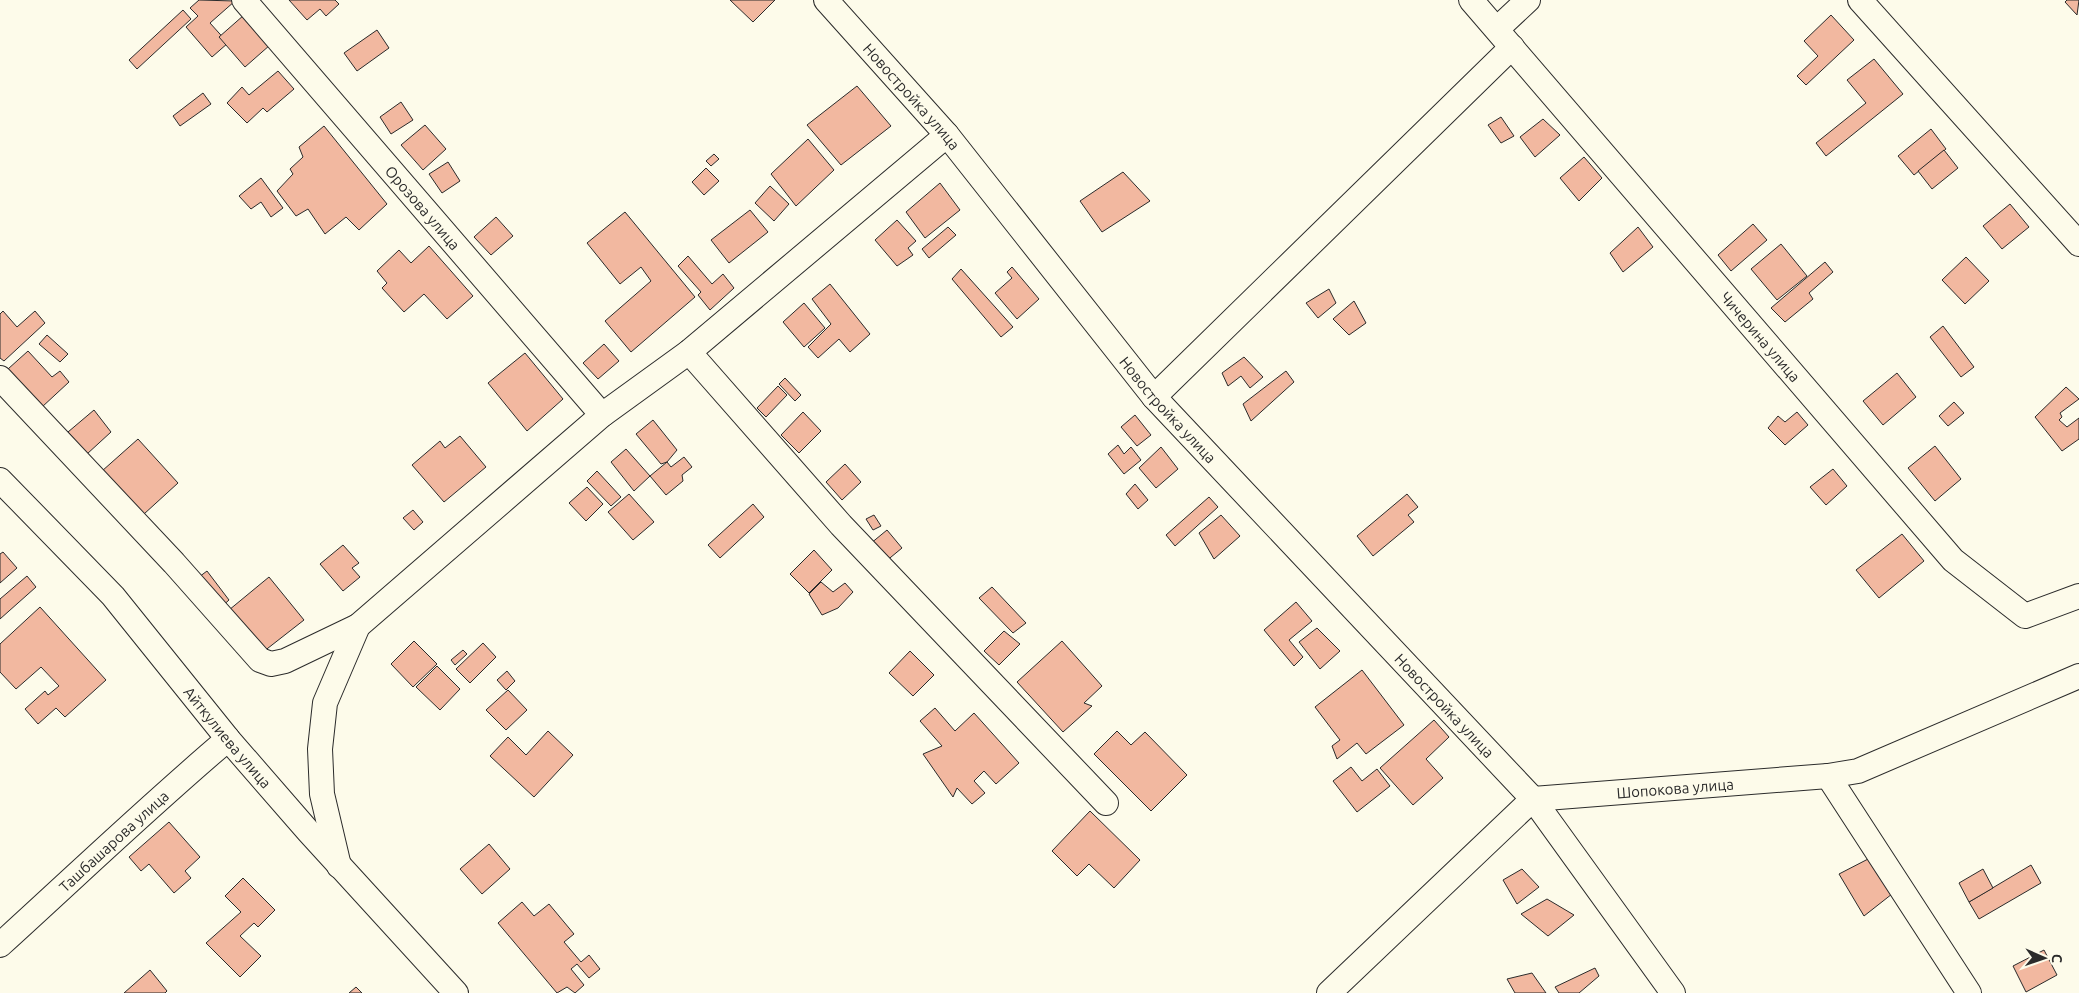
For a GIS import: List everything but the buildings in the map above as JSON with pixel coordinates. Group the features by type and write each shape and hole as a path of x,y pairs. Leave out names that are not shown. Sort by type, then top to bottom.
{"street":[{"name":"Орозова улица","path":"244,0 602,415"},
{"name":"Новостройка улица","path":"826,0 947,135 1154,397 1533,799 1673,993"},
{"name":"Чичерина улица","path":"1471,0 1953,560 2025,616 2079,596"},
{"path":"1154,397 1505,38 1528,0"},
{"path":"1860,0 2079,244"},
{"path":"0,378 174,563 260,660 271,664 285,661 358,626 602,415 689,352 947,135"},
{"path":"689,352 841,525 1106,803"},
{"name":"Айткулиева улица","path":"0,480 112,596 228,739 456,993"},
{"path":"340,866 322,794 320,749 325,703 358,626"},
{"name":"Шопокова улица","path":"1533,799 1828,776 1858,771 2079,676"},
{"name":"Ташбашарова улица","path":"0,945 103,853 164,794 228,739"},
{"path":"1828,776 1969,993"},
{"path":"1329,993 1533,799"}]}
